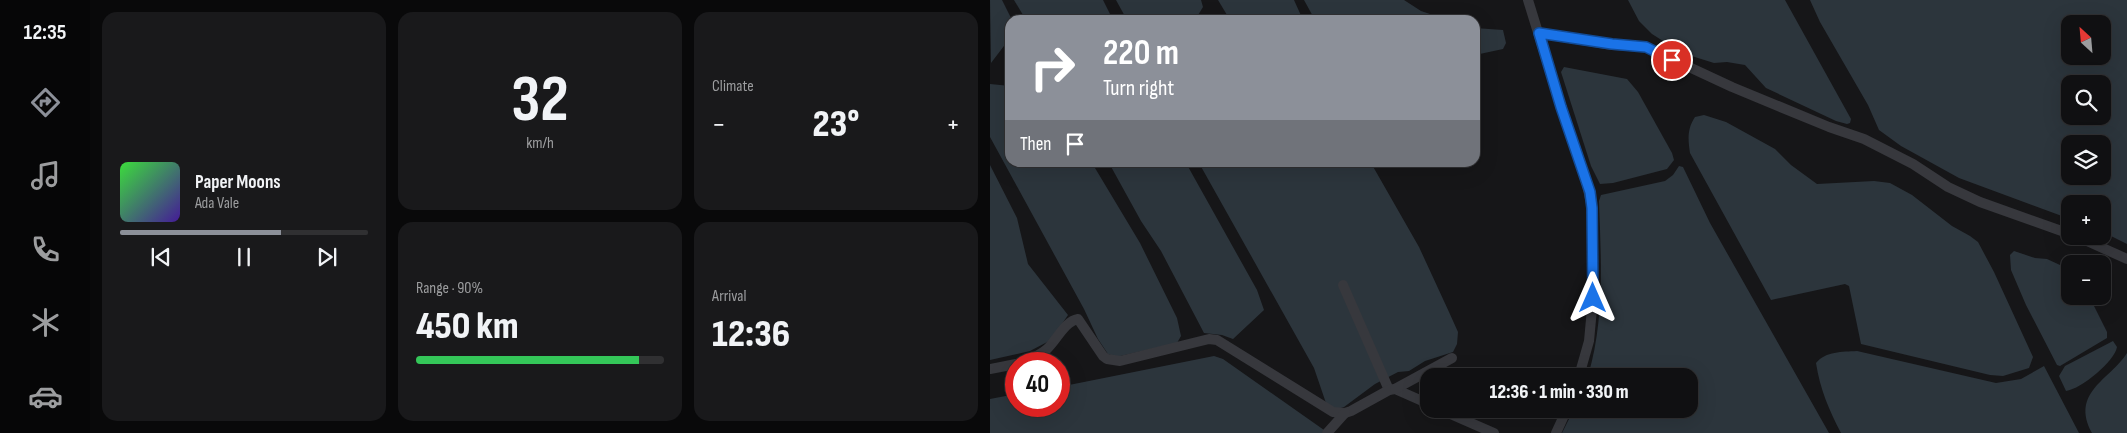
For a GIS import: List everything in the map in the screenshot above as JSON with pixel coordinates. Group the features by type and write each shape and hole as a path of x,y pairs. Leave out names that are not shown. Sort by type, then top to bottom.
{"street":[{"path":"1528,0 1561,107 1585,176 1592,208 1593,298 1589,341 1581,368"},
{"path":"1539,33 1646,47 1732,87 1873,143 1913,164 1948,187 1980,202 2061,231"},
{"path":"2096,245 2127,259"},
{"path":"1343,286 1392,389 1420,400"},
{"path":"1043,352 1074,320 1078,319 1103,356 1112,360 1120,360 1209,339 1217,340 1333,412 1345,413"},
{"path":"1327,433 1345,413 1452,358"},
{"path":"990,369 1005,366"},
{"path":"1460,418 1494,433"},
{"path":"1556,433 1563,418"}],"shaded area":[{"path":"990,0 1002,0 1010,15 1005,15 1005,45 991,63"},
{"path":"1014,0 1103,0 1110,15 1023,15"},
{"path":"1116,0 1201,0 1203,7 1198,15 1124,15"},
{"path":"1218,0 1294,0 1301,15 1227,15"},
{"path":"1304,0 1404,0 1421,11 1433,15 1312,15"},
{"path":"1628,0 1785,0 1851,119 1850,123 1836,121 1766,88 1745,65 1727,62 1714,63 1682,53 1652,34 1639,21"},
{"path":"1810,0 2127,0 2127,244 2111,236 2111,195 2061,195 2061,216 1959,178 1901,146 1879,130 1868,105 1820,22"},
{"path":"1480,28 1503,30 1506,43 1503,49 1480,54"},
{"path":"1564,67 1627,79 1638,92 1672,153 1674,160 1667,169 1613,183 1600,184 1591,166 1561,72"},
{"path":"990,84 1005,86 1005,164 990,137"},
{"path":"1704,115 1726,122 1775,149 1791,165 1817,184 1874,181 1890,183 1912,195 1952,226 1978,242 2033,357 2029,368 2003,376 1990,375 1861,344 1849,286 1845,284 1771,300 1690,153 1689,130 1695,117"},
{"path":"990,165 1017,218 1028,264 1068,315 1051,340 1030,351 1005,352 1005,357 990,360"},
{"path":"1679,166 1683,167 1710,223 1829,433 1562,433 1570,418 1698,418 1698,368 1590,368 1597,333 1601,289 1599,201 1601,195 1665,181 1673,175"},
{"path":"1006,167 1094,167 1140,243 1177,318 1181,336 1177,343 1116,357 1108,354 1098,339 1084,309"},
{"path":"1111,167 1188,167 1257,290 1264,310 1233,339 1222,335 1204,333 1161,251 1141,221"},
{"path":"1201,167 1373,167 1419,247 1458,332 1457,344 1453,352 1425,361 1409,371 1398,372 1375,384 1344,407 1334,410 1327,406 1314,368"},
{"path":"2014,251 2035,258 2047,259 2061,265 2061,305 2094,305 2107,332 2107,338 2060,366 2057,365 2026,305 2011,270 2010,255"},
{"path":"2113,341 2117,347 2115,353 2104,367 2088,380 2066,391 2059,376 2065,366"},
{"path":"1857,351 1996,383 2021,379 2044,366 2079,433 1841,433 1826,399 1816,363 1829,354"},
{"path":"2127,353 2127,433 2092,433 2086,419 2086,407 2089,397"},
{"path":"1214,356 1223,359 1324,430 1322,433 990,433 990,399 1005,396 1005,417 1070,417 1070,385"}],"route":[{"path":"1593,298 1592,208 1590,192 1561,107 1539,33 1646,47 1672,60"}]}
